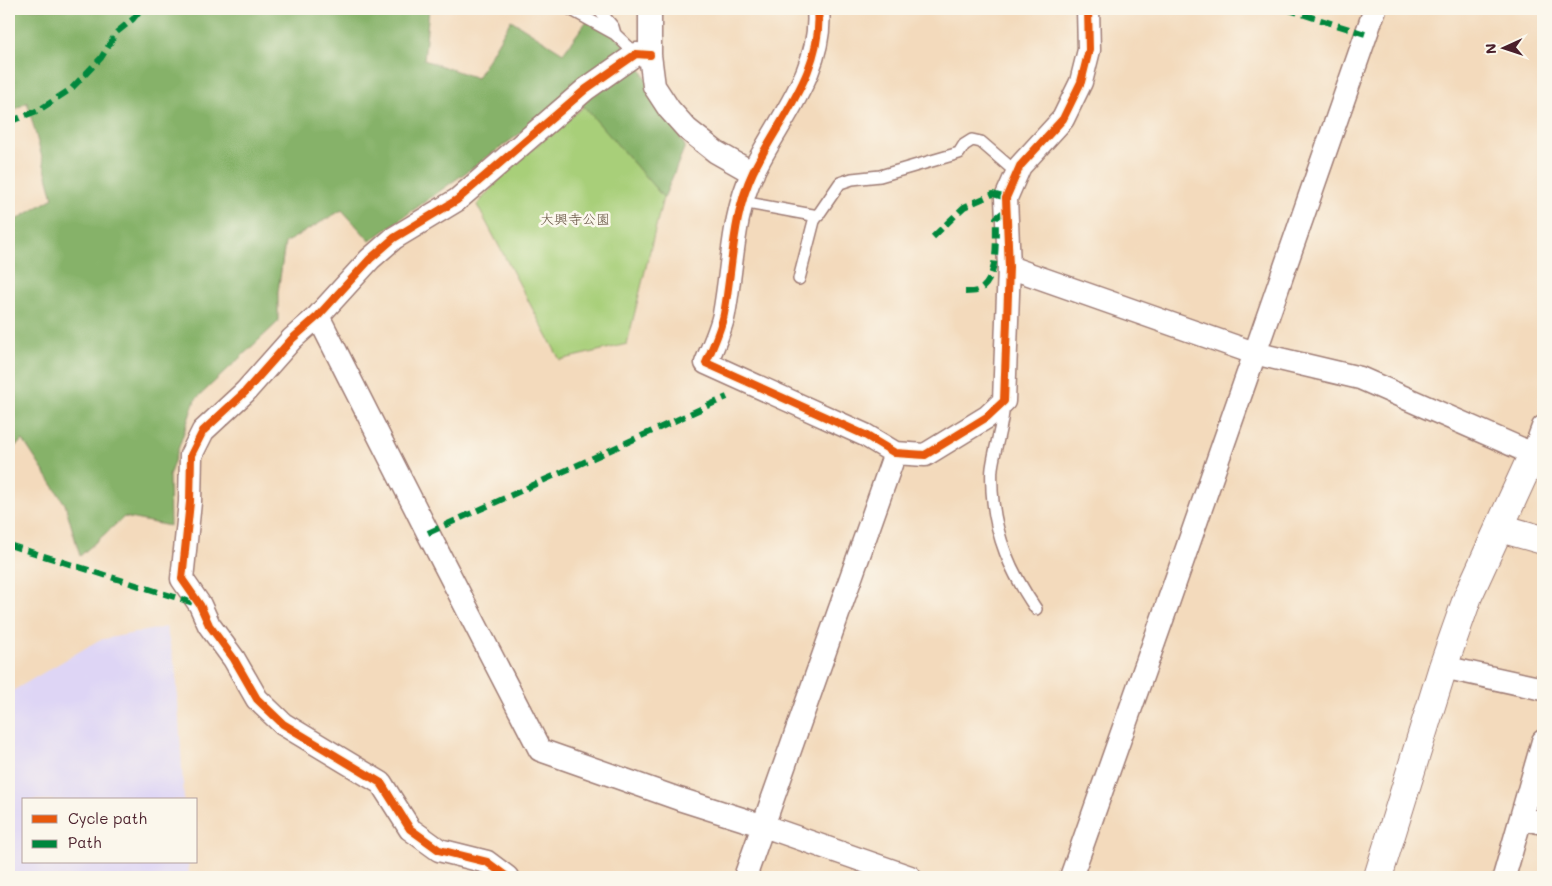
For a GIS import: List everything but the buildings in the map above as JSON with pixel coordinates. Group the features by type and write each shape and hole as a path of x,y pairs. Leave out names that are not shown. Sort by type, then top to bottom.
{"street":[{"path":"650,9 643,55 654,86 675,116 687,129 716,152 753,172"},
{"path":"818,9 819,23 816,44 804,78 781,124 753,172 742,202 736,230 724,316 706,364 865,435 895,453 925,455 986,417 1004,401 1009,267 1006,198 1020,166 1063,119 1081,82 1089,50 1088,9"},
{"path":"1071,877 1375,9"},
{"path":"507,877 487,862 439,850 410,829 381,783 283,724 256,699 234,658 208,625 200,605 182,579 190,502 191,455 203,431 245,392 292,339 318,316 370,258 388,243 457,200 586,89 643,55"},
{"path":"1009,267 1254,353 1360,378 1533,454"},
{"path":"318,316 540,750 910,877"},
{"path":"1378,877 1443,667 1468,596 1533,454 1543,427"},
{"path":"745,877 895,453"},
{"path":"1500,528 1543,540"},
{"path":"1443,667 1543,690"},
{"path":"1504,877 1543,741"},
{"path":"1520,818 1543,823"}],"lane":[{"path":"570,9 616,34 643,55"},
{"path":"598,9 614,27 616,34"},
{"path":"800,279 814,221 840,183 852,179 880,176 959,153 964,145 972,140 981,142 1017,173"},
{"path":"742,202 818,216"},
{"path":"1004,401 1003,419 991,469 993,509 1003,550 1022,589 1036,609"}],"shaded area":[{"path":"166,627 176,670 184,798 22,798 22,864 188,864 189,877 9,877 9,693 99,640"}],"green space":[{"path":"19,9 429,9 424,60 477,78 511,20 563,53 595,10 635,59 685,146 664,198 574,95 370,241 342,210 285,243 278,292 278,322 195,400 169,476 170,526 124,517 80,556 65,504 23,440 9,451 9,224 53,198 27,102 9,114 9,14"},
{"name":"大興寺公園","path":"632,67 677,141 627,344 560,360 477,205 508,169"}],"marked path":[{"path":"9,122 39,110 71,89 101,58 117,32 133,19 141,9"},
{"path":"1286,9 1365,34"},
{"path":"933,237 964,207 993,194 1006,198"},
{"path":"965,292 977,291 990,279 995,259 996,218 1006,210"},
{"path":"428,533 727,397"},
{"path":"9,545 200,605"}],"cycle path":[{"path":"818,9 818,31 814,53 807,74 763,153 746,189 737,224 723,320 706,363 865,435 895,453 925,455 987,417 1004,401 1009,267 1006,198 1020,166 1063,119 1081,82 1089,50 1088,9"},
{"path":"507,877 487,862 439,850 410,829 381,783 283,724 257,699 234,659 209,625 200,605 182,579 190,502 191,455 203,431 245,392 292,339 318,316 370,259 394,238 457,200 586,89 636,54 650,55"}]}
